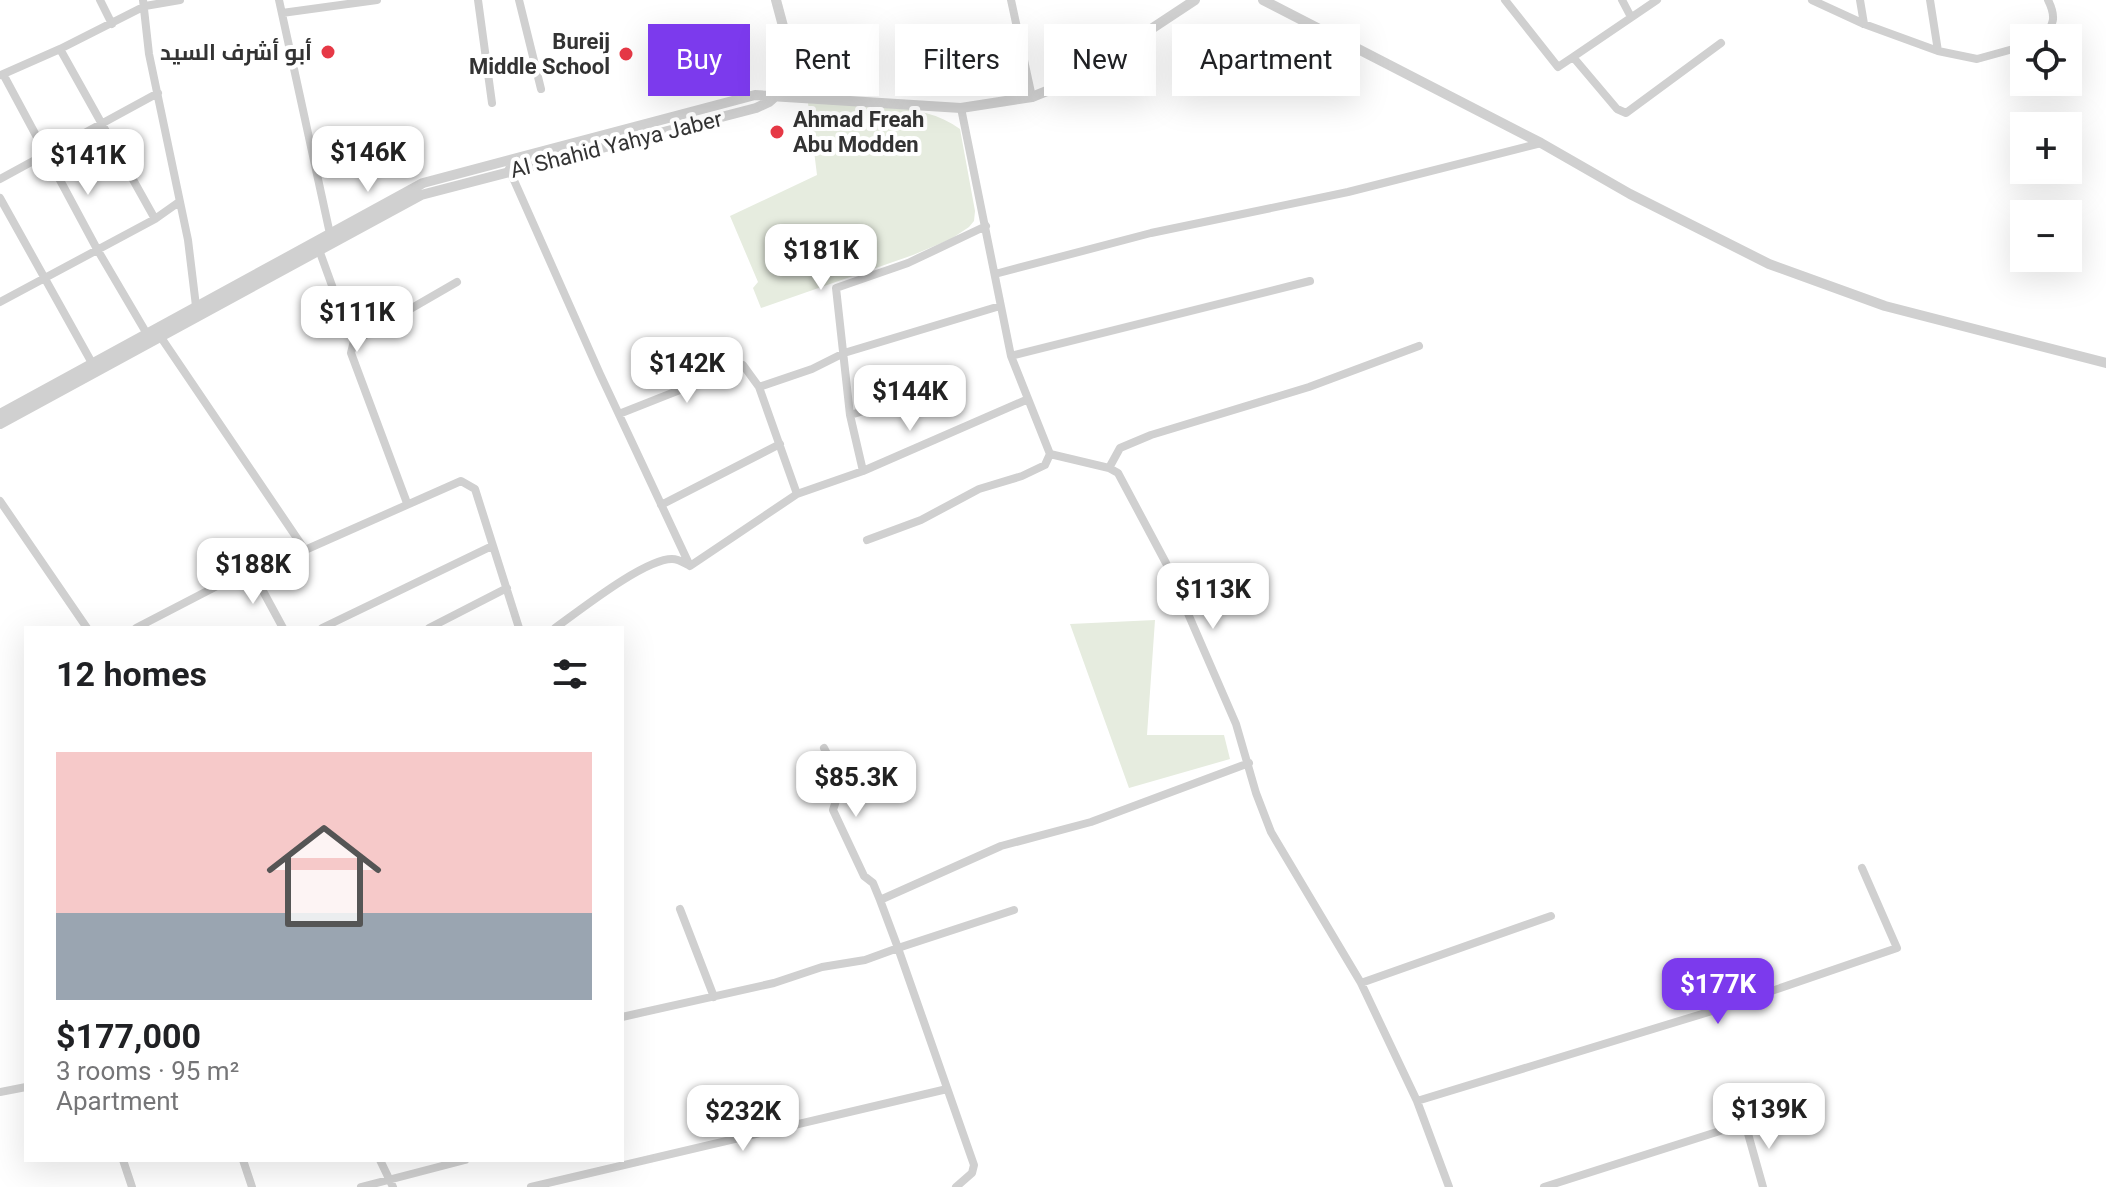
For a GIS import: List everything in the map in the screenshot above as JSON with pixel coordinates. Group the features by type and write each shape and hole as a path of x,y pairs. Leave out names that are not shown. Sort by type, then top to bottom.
{"street":[{"path":"100,0 112,24"},
{"path":"180,0 144,3 112,24 2,74 97,249 305,550 461,481 475,489 518,626"},
{"path":"279,0 330,234"},
{"path":"282,13 377,0"},
{"path":"478,0 492,103"},
{"path":"519,0 541,89"},
{"path":"776,0 782,24"},
{"path":"1011,0 1032,97"},
{"name":"Al Shahid Yahya Jaber","path":"790,96 961,108 1032,97 1074,80 1195,0"},
{"path":"1263,0 1769,264 1885,306 2106,363"},
{"path":"1505,0 1558,67 1657,0"},
{"path":"1622,0 1631,17"},
{"path":"1812,0 1864,24 1938,51 1977,59 2010,50"},
{"path":"1860,0 1864,24"},
{"path":"1930,0 1938,51"},
{"path":"2048,0 2055,14 2053,24"},
{"path":"144,3 149,54 188,240 196,306"},
{"path":"1573,57 1617,109 1626,113 1721,43"},
{"path":"60,49 155,219"},
{"path":"0,179 158,93"},
{"name":"Al Shahid Yahya Jaber","path":"0,414 92,363 421,195 508,166 755,95 766,95"},
{"path":"867,540 921,520 979,489 1022,476 1045,465 1050,454 1011,356 961,108"},
{"path":"995,274 1151,233 1348,192 1541,143"},
{"path":"508,166 690,566"},
{"name":"Al Shahid Yahya Jaber","path":"0,424 196,306 318,247 330,234 423,183 508,166"},
{"path":"0,198 92,363"},
{"path":"0,302 155,219 179,202"},
{"path":"863,471 850,415 836,288 908,263 986,226"},
{"path":"318,247 347,327 355,337 360,338 457,282"},
{"path":"1011,356 1310,281"},
{"path":"759,387 812,369 844,353 1000,306"},
{"path":"355,337 351,353 407,503"},
{"path":"1109,468 1120,448 1130,444 1309,387 1419,346"},
{"path":"619,414 743,365 759,387 797,494"},
{"path":"850,415 943,388"},
{"path":"690,566 797,494 863,471 1026,400"},
{"path":"661,505 780,444"},
{"path":"1050,454 1118,473 1166,563 1236,724 1271,832 1361,983 1417,1101 1449,1187"},
{"path":"0,501 86,626"},
{"path":"140,626 300,543"},
{"path":"326,626 492,546"},
{"path":"558,626 657,562 673,559 690,566"},
{"path":"251,569 282,626"},
{"path":"433,626 507,588"},
{"path":"824,748 838,780 839,794 833,810 864,876 873,883 880,900 974,1165 972,1173 956,1187"},
{"path":"880,900 1001,846 1091,822 1249,763"},
{"path":"1417,1101 1725,1007 1897,948 1862,868"},
{"path":"680,909 714,997"},
{"path":"624,1017 774,983 822,967 865,960 1014,910"},
{"path":"1361,983 1551,916"},
{"path":"0,1092 24,1087"},
{"path":"531,1187 947,1089"},
{"path":"1544,1187 1745,1123 1763,1187"},
{"path":"124,1162 132,1187"},
{"path":"244,1162 252,1187"},
{"path":"381,1162 390,1183"},
{"path":"361,1187 390,1183 458,1162"}],"shaded area":[{"path":"808,103 907,109 927,113 960,129 975,211 974,221 951,239 913,255 761,308 753,288 758,282 730,216 817,175"},
{"path":"1155,620 1147,735 1224,735 1230,759 1129,788 1070,624"}],"place":[{"name":"أبو أشرف السيد","path":"328,52"},
{"name":"Bureij Middle School","path":"626,54"},
{"name":"Ahmad Freah Abu Modden","path":"777,132"}]}
